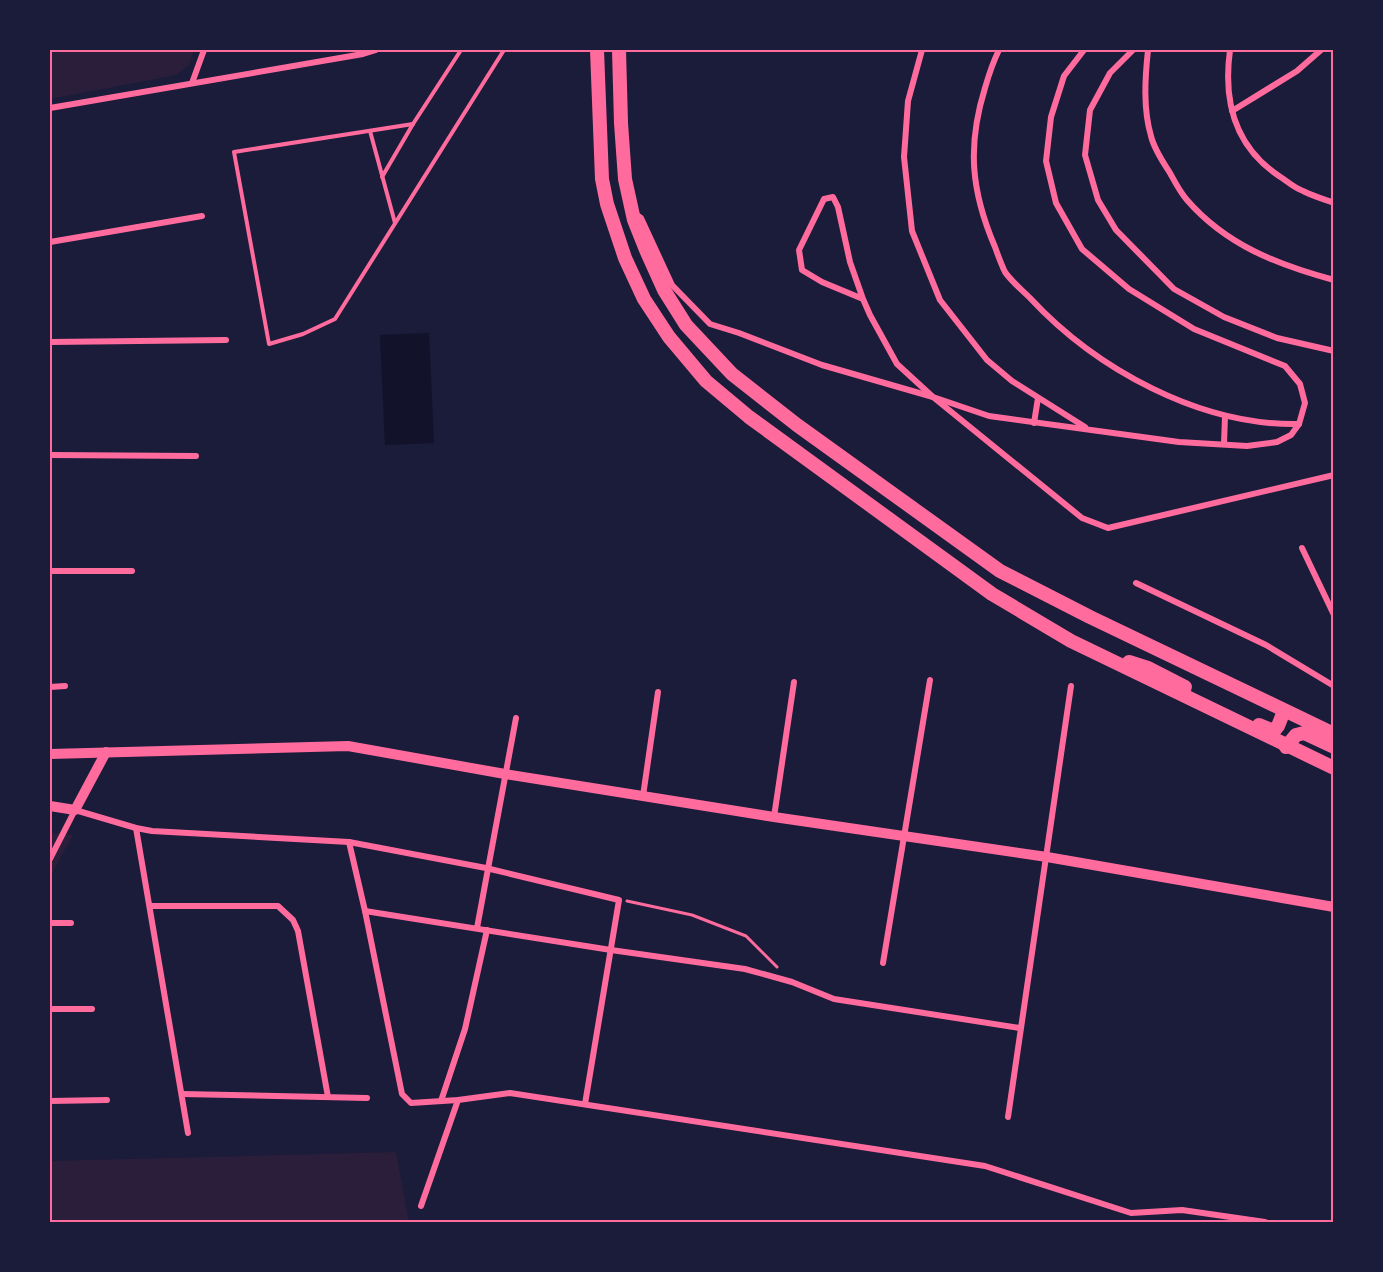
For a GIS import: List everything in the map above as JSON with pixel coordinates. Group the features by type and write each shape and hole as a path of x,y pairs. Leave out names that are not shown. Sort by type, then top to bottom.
{"main road":[{"path":"597,50 602,179 607,204 625,258 644,299 669,337 706,381 749,417 992,594 1071,641 1286,747 1334,768"},
{"path":"619,50 624,168 632,212 645,250 664,290 686,325 727,370 769,404 1000,571 1090,617 1334,734"},
{"path":"1071,641 1148,668 1271,731 1276,730 1284,711"},
{"path":"1286,747 1296,735 1304,733 1334,747"}],"street":[{"path":"192,83 204,50"},
{"path":"50,108 376,50"},
{"path":"922,50 908,101 904,157 912,231 940,300 987,360 1012,381 1089,429"},
{"path":"999,50 993,60 977,113 973,165 982,216 1006,272 1050,319 1105,361 1166,395 1225,416 1274,424 1299,424"},
{"path":"632,212 641,218 672,285 710,324 740,333 822,366 933,397 989,416 1034,423 1179,442 1247,446 1277,442 1291,435 1299,424 1305,403 1300,384 1285,366 1194,328 1129,289 1082,249 1056,203 1046,161 1051,117 1064,76 1084,50"},
{"path":"1133,50 1110,73 1090,110 1085,155 1098,200 1116,230 1174,289 1224,317 1277,338 1334,351"},
{"path":"1148,50 1145,76 1147,116 1151,138 1185,199 1220,232 1260,255 1334,280"},
{"path":"1230,50 1227,72 1229,106 1242,140 1266,167 1300,190 1334,202"},
{"path":"1232,111 1297,71 1321,50"},
{"path":"863,299 822,282 802,270 799,250 824,199 833,197 838,207 850,262 863,299 897,364 933,397 1082,518 1108,528 1334,474"},
{"path":"50,242 202,216"},
{"path":"50,342 226,340"},
{"path":"1034,423 1038,398"},
{"path":"1224,444 1225,416"},
{"path":"50,455 196,456"},
{"path":"1302,548 1334,615"},
{"path":"50,571 132,571"},
{"path":"1136,583 1266,645 1334,686"},
{"path":"883,963 930,680"},
{"path":"774,817 794,682"},
{"path":"50,687 65,686"},
{"path":"1008,1117 1071,686"},
{"path":"643,796 658,692"},
{"path":"477,928 486,868 516,718"},
{"path":"50,753 348,746 505,774 774,817 1047,857 1334,907"},
{"path":"50,859 106,753"},
{"path":"50,806 75,810 136,828 349,842 486,868 620,900 585,1104"},
{"path":"136,828 188,1133"},
{"path":"349,842 402,1094 411,1102 458,1100 510,1093 985,1166 1131,1213 1182,1209 1265,1222"},
{"path":"150,906 278,906 293,920 298,931 328,1097"},
{"path":"365,911 746,969 792,982 834,999 1020,1028"},
{"path":"50,923 71,923"},
{"path":"441,1101 465,1029 487,930"},
{"path":"50,1009 92,1009"},
{"path":"182,1094 367,1098"},
{"path":"50,1101 107,1100"},
{"path":"421,1206 458,1100"}],"lane":[{"path":"382,177 413,124 462,50"},
{"path":"413,124 234,152 269,344 303,334 335,319 504,50"},
{"path":"370,131 395,224"}],"path":[{"path":"620,900 692,915 746,936 792,982"}],"shaded area":[{"path":"50,50 194,50 189,65 176,75 50,99"},
{"path":"429,333 434,443 385,445 380,335"},
{"path":"50,832 73,835 50,877"},
{"path":"396,1152 409,1222 50,1222 50,1161"}]}
